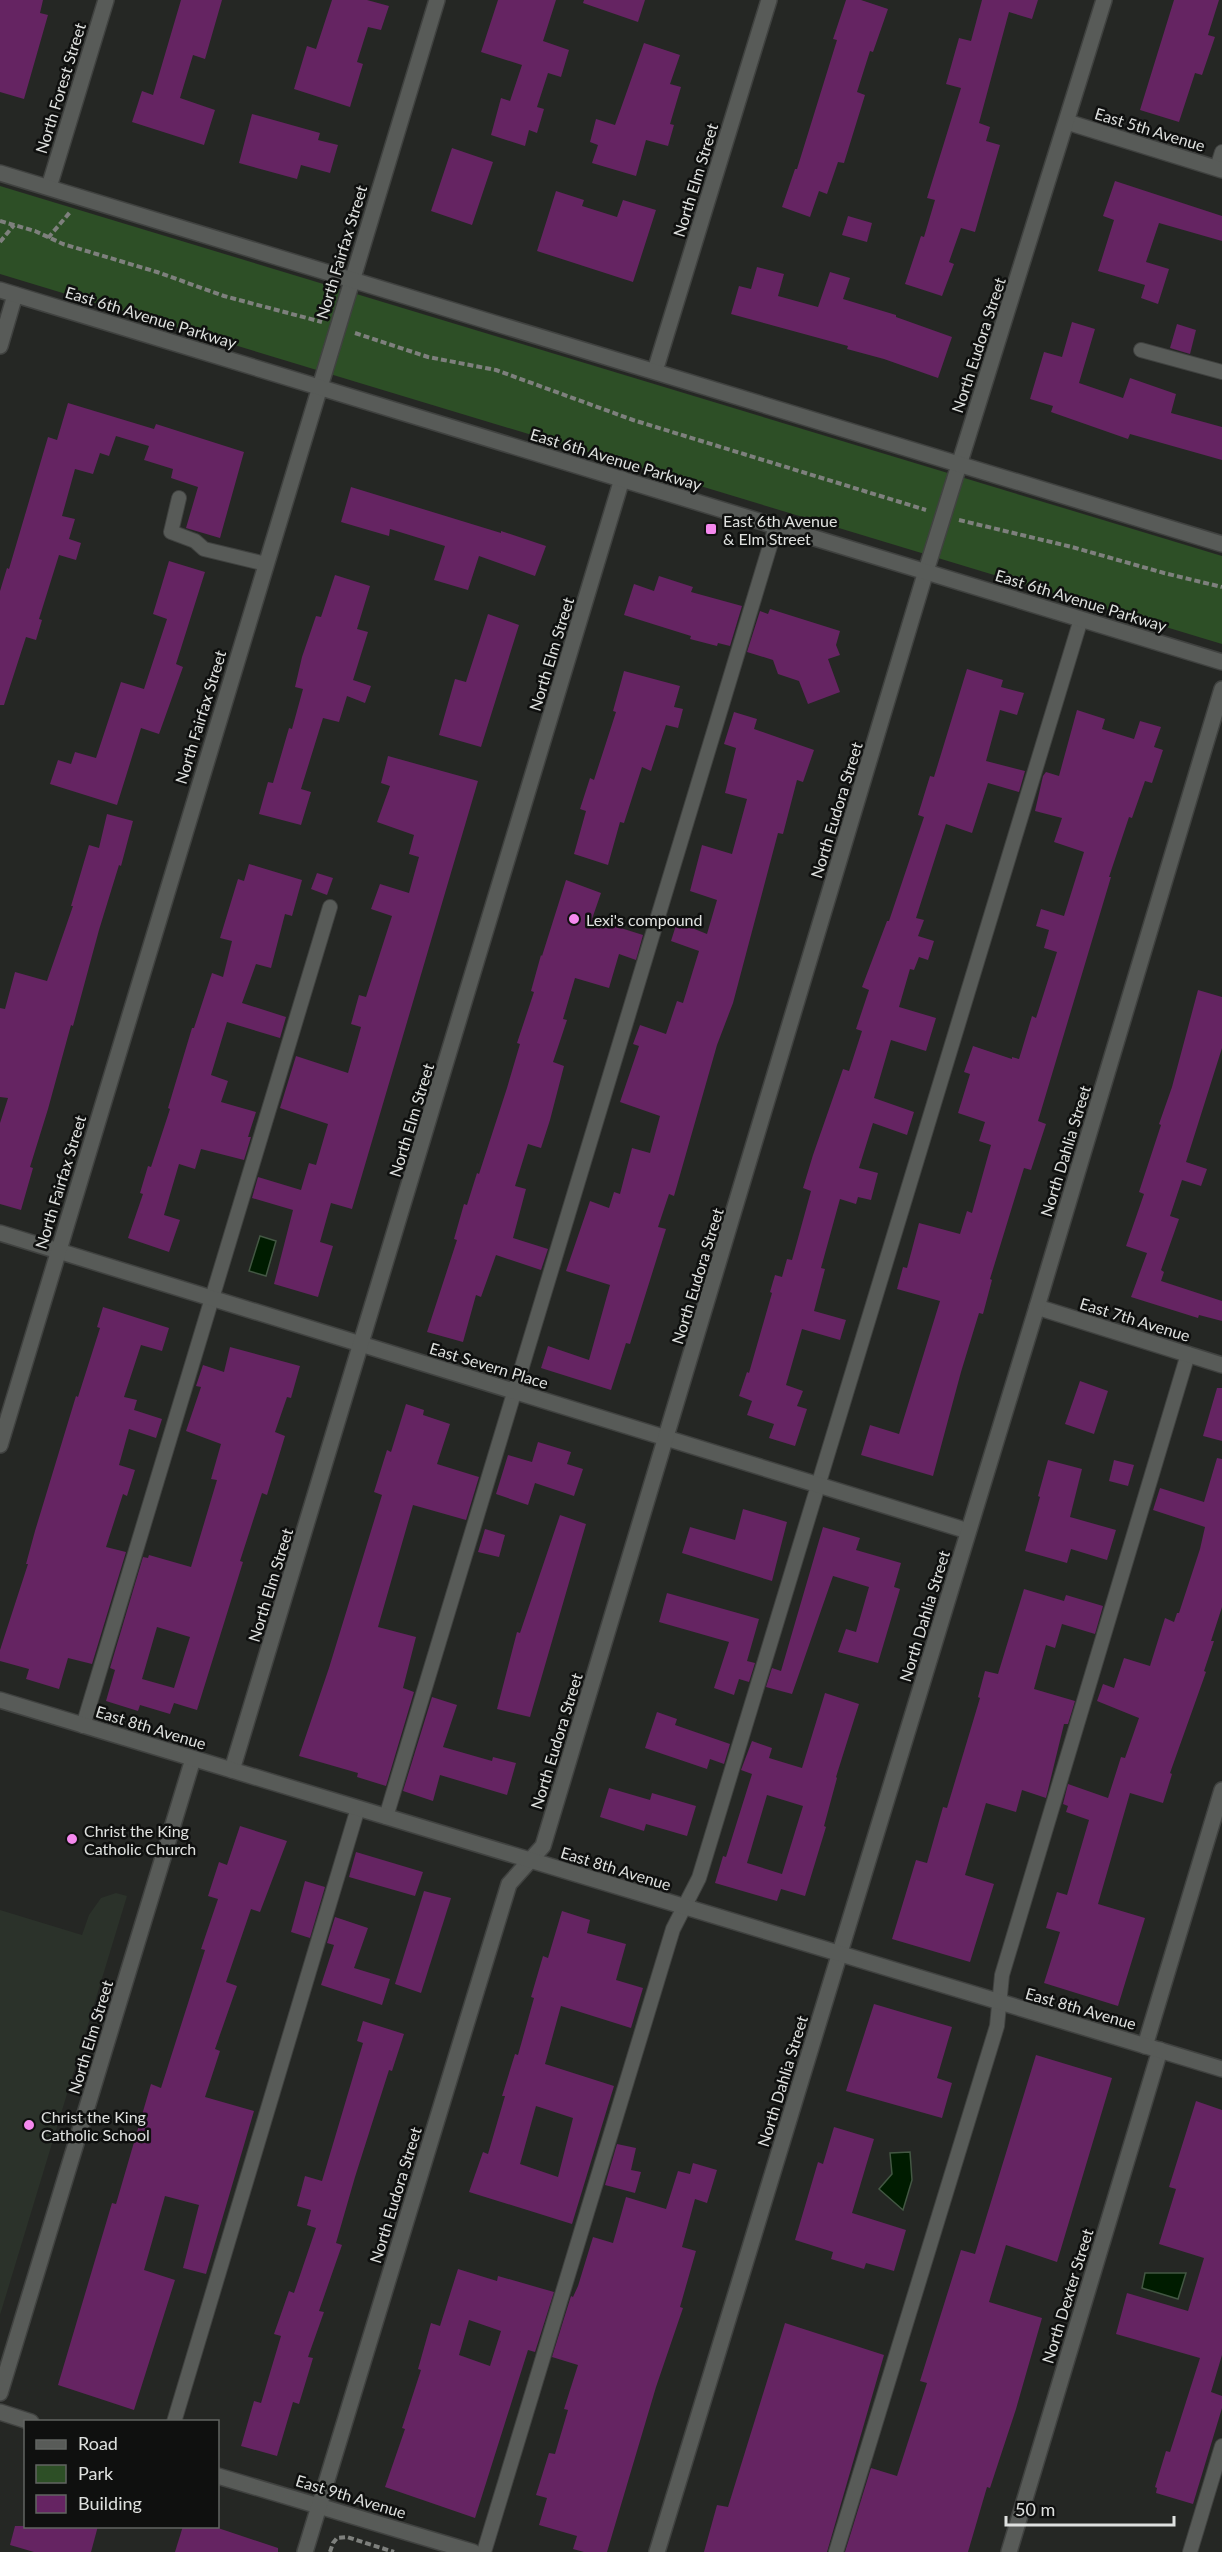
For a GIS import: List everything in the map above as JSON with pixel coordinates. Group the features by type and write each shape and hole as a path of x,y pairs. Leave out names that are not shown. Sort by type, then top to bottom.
{"street":[{"name":"North Forest Street","path":"49,187 105,0"},
{"name":"North Fairfax Street","path":"0,1445 437,0"},
{"name":"North Elm Street","path":"655,372 769,0"},
{"name":"North Eudora Street","path":"305,2552 509,1884 528,1860 543,1846 926,571 1104,0"},
{"name":"East 5th Avenue","path":"1067,122 1220,169"},
{"path":"0,173 1222,544"},
{"name":"East 6th Avenue Parkway","path":"0,290 1222,662"},
{"path":"0,346 15,295"},
{"name":"North Elm Street","path":"232,1770 622,479"},
{"name":"North Dahlia Street","path":"657,2552 1037,1308 1222,689"},
{"name":"East Severn Place","path":"0,1233 968,1531"},
{"name":"East 7th Avenue","path":"1037,1308 1222,1365"},
{"name":"East 8th Avenue","path":"0,1700 1222,2069"},
{"name":"North Elm Street","path":"0,2393 194,1759"},
{"path":"1145,2046 1222,1790"},
{"name":"North Dexter Street","path":"1009,2552 1160,2050"},
{"path":"0,2412 28,2420"},
{"name":"East 9th Avenue","path":"219,2476 473,2552"}],"lane":[{"path":"1220,169 1222,152"},
{"path":"1141,350 1222,372"},
{"path":"179,498 171,532 195,541 204,549 266,564"},
{"path":"386,1817 776,526"},
{"path":"484,2552 673,1929 699,1878 1081,619"},
{"path":"83,1725 330,907"},
{"path":"836,2552 997,2026 1002,1975 1188,1354"},
{"path":"174,2420 358,1809"},
{"path":"1190,2552 1222,2446"}],"path":[{"path":"48,238 71,212 78,197"},
{"path":"0,221 225,296 338,326 428,357 496,370 633,420 943,516 1222,587"},
{"path":"0,242 14,225"},
{"path":"330,2552 337,2538 347,2537 394,2552"}],"shaded area":[{"path":"260,1236 276,1241 266,1276 249,1271"},
{"name":"Christ the King Catholic School","path":"116,1893 127,1896 0,2315 0,1910 82,1935 89,1915 101,1898"},
{"path":"910,2152 912,2180 903,2210 879,2189 892,2174 890,2153"},
{"path":"1145,2273 1186,2273 1178,2299 1142,2288"}],"green space":[{"path":"0,186 1222,556 1222,644 0,274"}],"building":[{"path":"0,0 43,0 40,13 48,15 24,99 0,92"},
{"path":"181,0 222,0 205,59 193,55 180,98 215,110 204,145 132,122 142,91 153,95"},
{"path":"332,0 367,0 389,6 381,30 368,27 357,62 363,64 350,107 294,89 307,46 316,49"},
{"path":"498,0 556,0 543,41 569,50 561,77 548,73 537,107 544,109 537,133 529,130 525,146 491,135 501,98 510,101 522,65 481,52"},
{"path":"584,0 645,0 638,22 583,3"},
{"path":"846,0 861,0 888,9 873,52 870,51 857,92 865,95 844,163 838,162 827,194 819,191 810,217 782,207 795,169 797,169 837,40 833,39"},
{"path":"982,0 1038,0 1032,19 1009,12 979,123 990,127 986,141 1000,145 975,232 961,228 949,262 954,264 942,296 905,284 921,236 924,237 935,200 927,198 961,88 946,84 959,38 971,41"},
{"path":"1174,0 1219,0 1208,35 1215,37 1202,75 1195,73 1179,122 1140,110"},
{"path":"644,43 680,55 670,84 681,87 670,124 674,125 668,146 646,140 636,176 592,163 598,145 590,142 596,119 615,125"},
{"path":"252,114 320,133 318,140 338,145 330,173 301,165 297,179 239,163"},
{"path":"452,148 493,162 472,225 431,211"},
{"path":"1115,181 1222,216 1222,241 1159,223 1146,262 1169,269 1158,304 1141,298 1145,285 1098,271 1114,220 1103,216"},
{"path":"556,191 584,200 582,206 617,217 623,200 656,210 633,282 537,251"},
{"path":"848,216 872,223 867,242 842,235"},
{"path":"757,267 784,274 778,296 818,307 830,272 850,278 843,299 896,315 896,317 952,337 938,378 847,349 848,346 731,314 739,286 751,289"},
{"path":"1072,322 1095,329 1079,383 1123,398 1130,378 1176,394 1171,413 1222,427 1222,460 1130,434 1128,439 1051,412 1053,406 1030,399 1044,352 1062,357"},
{"path":"1177,324 1196,330 1190,354 1170,348"},
{"path":"68,403 154,429 156,424 244,452 220,538 186,528 198,487 171,478 173,469 144,460 149,446 116,436 109,456 100,453 93,474 75,469 62,516 75,519 69,539 81,543 76,560 59,555 39,619 42,620 36,640 26,637 4,705 0,705 0,591 7,568 9,569 48,437 57,440"},
{"path":"351,487 546,546 535,576 479,556 468,590 434,580 445,546 390,529 389,536 341,522"},
{"path":"169,561 205,572 176,664 183,667 159,734 141,728 117,805 50,784 58,760 71,764 75,752 96,758 121,682 144,689 167,619 153,614"},
{"path":"335,575 370,586 357,629 368,632 353,680 371,686 365,703 347,696 339,722 323,718 301,789 311,792 301,825 259,814 268,782 273,783 303,689 295,687 302,657 316,616 321,617"},
{"path":"659,576 693,587 691,592 742,606 730,646 718,643 717,646 690,639 691,636 624,615 634,584 654,591"},
{"path":"770,609 840,631 836,645 840,655 828,659 840,692 808,704 799,681 778,674 773,660 747,652 760,611 768,614"},
{"path":"488,614 519,625 481,747 439,735 455,679 466,682"},
{"path":"967,669 1003,680 1001,687 1024,693 1017,715 1000,710 986,761 1025,771 1019,792 988,783 972,833 946,824 916,918 924,920 918,936 934,941 928,960 919,957 914,970 910,969 899,1007 936,1018 926,1051 891,1040 874,1098 914,1112 907,1135 873,1123 859,1168 878,1173 871,1200 858,1197 856,1204 840,1199 821,1268 825,1269 814,1311 846,1320 840,1340 802,1329 786,1385 803,1391 797,1406 807,1409 795,1446 769,1438 774,1424 747,1415 752,1401 739,1396 747,1372 749,1373 775,1275 782,1277 787,1259 792,1260 811,1191 803,1188 813,1155 843,1069 849,1071 862,1031 856,1029 869,990 862,987 887,921 889,921 924,817 918,815 930,776 934,777"},
{"path":"624,671 680,686 674,707 683,709 678,728 666,725 651,771 642,767 624,823 620,822 608,865 574,854 586,811 580,809 590,778 594,780 616,712 613,711"},
{"path":"1077,710 1105,719 1102,729 1134,739 1140,721 1161,727 1154,747 1163,750 1152,783 1145,781 1132,818 1129,817 1109,877 1111,877 1038,1121 1046,1124 1031,1170 1024,1168 990,1279 992,1280 983,1314 979,1313 961,1372 933,1476 861,1455 870,1425 899,1434 940,1301 897,1289 903,1267 907,1268 919,1223 960,1234 967,1211 972,1213 991,1145 979,1141 985,1122 958,1113 970,1074 964,1072 973,1046 1012,1059 1012,1057 1019,1059 1032,1016 1036,1018 1057,952 1044,948 1049,930 1036,926 1041,909 1064,916 1084,852 1054,842 1062,818 1035,811 1043,776 1046,772 1059,776"},
{"path":"734,712 757,719 754,729 814,750 803,782 797,780 783,834 778,833 733,1003 717,1045 674,1196 669,1194 658,1227 666,1229 630,1344 626,1343 611,1390 541,1368 548,1346 589,1360 610,1285 566,1271 590,1201 609,1208 614,1192 620,1194 632,1148 650,1153 660,1116 620,1102 639,1046 633,1044 640,1025 666,1034 677,1001 683,1003 699,951 671,941 677,922 707,934 717,900 690,891 702,845 732,854 747,799 725,793 736,748 724,744"},
{"path":"388,756 478,781 352,1209 331,1203 320,1242 333,1246 318,1297 274,1284 293,1210 252,1198 258,1177 301,1190 309,1163 316,1165 328,1124 280,1108 296,1056 348,1073 361,1027 351,1024 359,995 366,997 392,916 371,909 380,884 409,893 419,857 409,854 414,835 377,822 390,786 381,783"},
{"path":"107,814 133,821 30,1167 33,1168 21,1210 0,1204 0,1123 8,1098 0,1097 0,1008 5,1009 15,972 47,981 73,906 71,906 89,845 99,848"},
{"path":"249,864 302,880 292,916 285,914 271,968 256,964 242,1003 286,1017 280,1038 227,1022 211,1075 228,1081 221,1102 256,1112 248,1137 251,1137 244,1160 201,1149 195,1169 179,1164 164,1215 180,1220 169,1252 128,1238 143,1194 140,1193 148,1166 151,1167 170,1109 168,1108 192,1028 194,1028 212,973 223,977 232,941 220,938 238,879 244,881"},
{"path":"317,873 333,878 327,895 311,889"},
{"path":"566,880 601,893 592,919 643,935 636,960 619,954 609,988 575,978 563,1019 567,1020 553,1062 564,1066 550,1120 541,1148 528,1144 515,1186 526,1189 513,1238 548,1249 541,1270 496,1255 481,1297 476,1295 463,1342 427,1332 457,1240 454,1239 464,1204 467,1205 477,1173 479,1174 507,1088 520,1044 517,1043 534,992 531,991 541,955"},
{"path":"1198,990 1222,997 1222,1048 1186,1162 1207,1169 1201,1186 1182,1180 1170,1216 1179,1219 1161,1270 1164,1272 1161,1281 1222,1301 1222,1321 1199,1315 1198,1318 1131,1297 1147,1253 1126,1246 1144,1194 1139,1192 1161,1125 1159,1124 1172,1087"},
{"path":"103,1307 169,1328 162,1351 141,1345 124,1397 137,1400 134,1410 162,1419 156,1438 129,1429 119,1465 135,1470 127,1496 123,1494 106,1547 126,1552 92,1664 68,1658 59,1689 26,1679 29,1669 0,1661 0,1650 28,1564 26,1564 35,1531 76,1396 78,1397 100,1328 97,1327"},
{"path":"230,1347 300,1366 291,1398 287,1397 275,1432 285,1436 267,1495 262,1493 240,1561 243,1562 197,1710 174,1703 170,1714 140,1705 138,1711 106,1701 115,1670 110,1668 143,1557 148,1558 149,1555 191,1567 217,1480 211,1479 221,1444 186,1431 201,1387 196,1386 203,1365 224,1372","holes":["157,1627 190,1637 174,1688 142,1679"]},
{"path":"1080,1381 1108,1391 1094,1434 1065,1424"},
{"path":"1217,1388 1222,1388 1222,1441 1203,1436"},
{"path":"406,1404 424,1410 423,1415 450,1424 437,1464 479,1477 466,1520 413,1505 378,1627 416,1637 403,1688 414,1692 386,1786 357,1777 358,1773 299,1756 329,1668 382,1495 374,1492 387,1450 391,1452"},
{"path":"538,1442 571,1452 567,1464 583,1469 574,1496 535,1483 528,1505 496,1494 508,1455 532,1462"},
{"path":"1217,1458 1222,1459 1222,1607 1211,1641 1214,1641 1204,1671 1206,1672 1170,1773 1172,1774 1163,1803 1130,1793 1098,1904 1145,1918 1118,2006 1044,1983 1060,1932 1046,1928 1057,1892 1067,1895 1089,1820 1066,1812 1068,1806 1063,1804 1068,1784 1108,1798 1121,1757 1125,1758 1139,1718 1097,1701 1103,1684 1114,1688 1124,1658 1150,1666 1165,1618 1174,1622 1179,1613 1200,1549 1205,1527 1153,1510 1160,1488 1204,1502"},
{"path":"1048,1460 1082,1469 1070,1517 1116,1530 1107,1560 1071,1549 1067,1563 1025,1551"},
{"path":"1114,1460 1134,1465 1128,1486 1109,1481"},
{"path":"743,1509 787,1522 772,1581 682,1553 690,1527 735,1540"},
{"path":"560,1515 586,1524 530,1717 497,1709 517,1632 520,1633"},
{"path":"823,1527 860,1538 856,1550 901,1563 894,1587 900,1589 878,1663 838,1652 846,1629 856,1632 869,1587 833,1576 792,1694 766,1687 772,1668 781,1671"},
{"path":"485,1529 505,1535 499,1557 478,1552"},
{"path":"1024,1589 1064,1601 1066,1595 1103,1606 1095,1634 1062,1624 1055,1648 1046,1645 1034,1689 1075,1701 1068,1724 1064,1724 1046,1798 1022,1790 1016,1812 986,1803 965,1875 994,1884 970,1962 892,1939 916,1860 927,1863 943,1807 947,1808 980,1698 978,1697 985,1671 998,1674"},
{"path":"667,1593 759,1619 747,1661 755,1663 749,1682 739,1679 734,1695 714,1688 729,1642 659,1622"},
{"path":"825,1693 859,1704 836,1777 824,1826 826,1827 805,1896 781,1889 777,1901 715,1883 723,1856 726,1857 752,1774 741,1770 752,1741 772,1748 769,1758 802,1768","holes":["767,1795 803,1806 782,1874 747,1863"]},
{"path":"432,1697 457,1705 443,1747 492,1761 493,1757 516,1763 507,1795 440,1775 433,1801 403,1791"},
{"path":"657,1712 677,1719 675,1725 730,1744 724,1764 710,1759 707,1769 645,1748"},
{"path":"609,1788 650,1800 652,1793 696,1806 687,1836 646,1824 644,1831 600,1817"},
{"path":"240,1826 287,1841 260,1912 251,1909 226,1982 237,1986 215,2049 220,2051 205,2097 254,2111 206,2274 183,2268 199,2205 165,2196 144,2270 175,2280 134,2410 58,2385 112,2203 116,2204 151,2084 161,2088 205,1950 201,1949 218,1899 208,1896 219,1862 227,1865"},
{"path":"356,1852 423,1872 415,1896 349,1877"},
{"path":"305,1881 325,1887 310,1938 291,1932"},
{"path":"424,1891 451,1898 421,1993 395,1984"},
{"path":"562,1911 590,1920 587,1933 626,1944 616,1980 643,1988 631,2028 561,2006 545,2064 614,2086 572,2224 469,2192 483,2152 488,2154 505,2096 502,2096 515,2054 518,2055 534,1998 531,1997 543,1956 548,1958","holes":["536,2106 573,2118 558,2177 520,2164"]},
{"path":"335,1917 368,1928 354,1968 390,1979 382,2005 321,1985 334,1945 327,1943"},
{"path":"874,2004 952,2027 937,2078 952,2083 942,2118 846,2091"},
{"path":"363,2021 404,2034 392,2071 389,2070 336,2243 342,2245 319,2311 324,2312 308,2357 313,2358 299,2404 293,2402 277,2456 241,2446 254,2401 261,2403 281,2336 274,2334 289,2291 294,2293 316,2228 307,2225 311,2210 297,2206 305,2176 322,2181 363,2043 357,2041"},
{"path":"1036,2055 1112,2078 1057,2262 1006,2245 989,2302 1042,2318 1016,2409 990,2488 987,2487 968,2552 845,2552 871,2468 897,2476 927,2383 920,2381 961,2250 975,2254"},
{"path":"1196,2101 1222,2110 1222,2355 1211,2392 1222,2396 1222,2408 1193,2504 1156,2493 1157,2488 1155,2487 1166,2451 1170,2452 1200,2358 1116,2334 1127,2293 1188,2311 1204,2258 1159,2244 1176,2189 1169,2187"},
{"path":"834,2127 874,2139 852,2213 906,2230 894,2271 866,2263 864,2269 831,2259 833,2252 795,2240 818,2162 823,2164"},
{"path":"617,2144 636,2148 631,2170 641,2172 635,2193 605,2185"},
{"path":"693,2163 717,2170 707,2203 695,2199 682,2247 696,2251 680,2307 683,2308 656,2387 607,2552 584,2552 573,2549 577,2536 539,2525 547,2498 536,2495 549,2453 555,2454 568,2410 564,2409 578,2365 552,2357 593,2237 613,2243 626,2197 666,2209 678,2171 690,2174"},
{"path":"458,2269 497,2281 498,2276 554,2292 535,2352 528,2350 475,2518 385,2487 405,2429 402,2428 421,2370 418,2369 431,2323 440,2326","holes":["469,2320 501,2331 490,2366 459,2355"]},
{"path":"785,2323 884,2355 827,2552 704,2552 717,2505 728,2507"},
{"path":"15,2526 97,2528 91,2552 34,2552 10,2545"},
{"path":"182,2528 218,2528 278,2548 278,2552 175,2552"}],"place":[{"name":"East 6th Avenue & Elm Street","path":"711,529"},
{"name":"Lexi's compound","path":"574,919"},
{"name":"Christ the King Catholic Church","path":"72,1839"},
{"name":"Christ the King Catholic School","path":"29,2125"}]}
